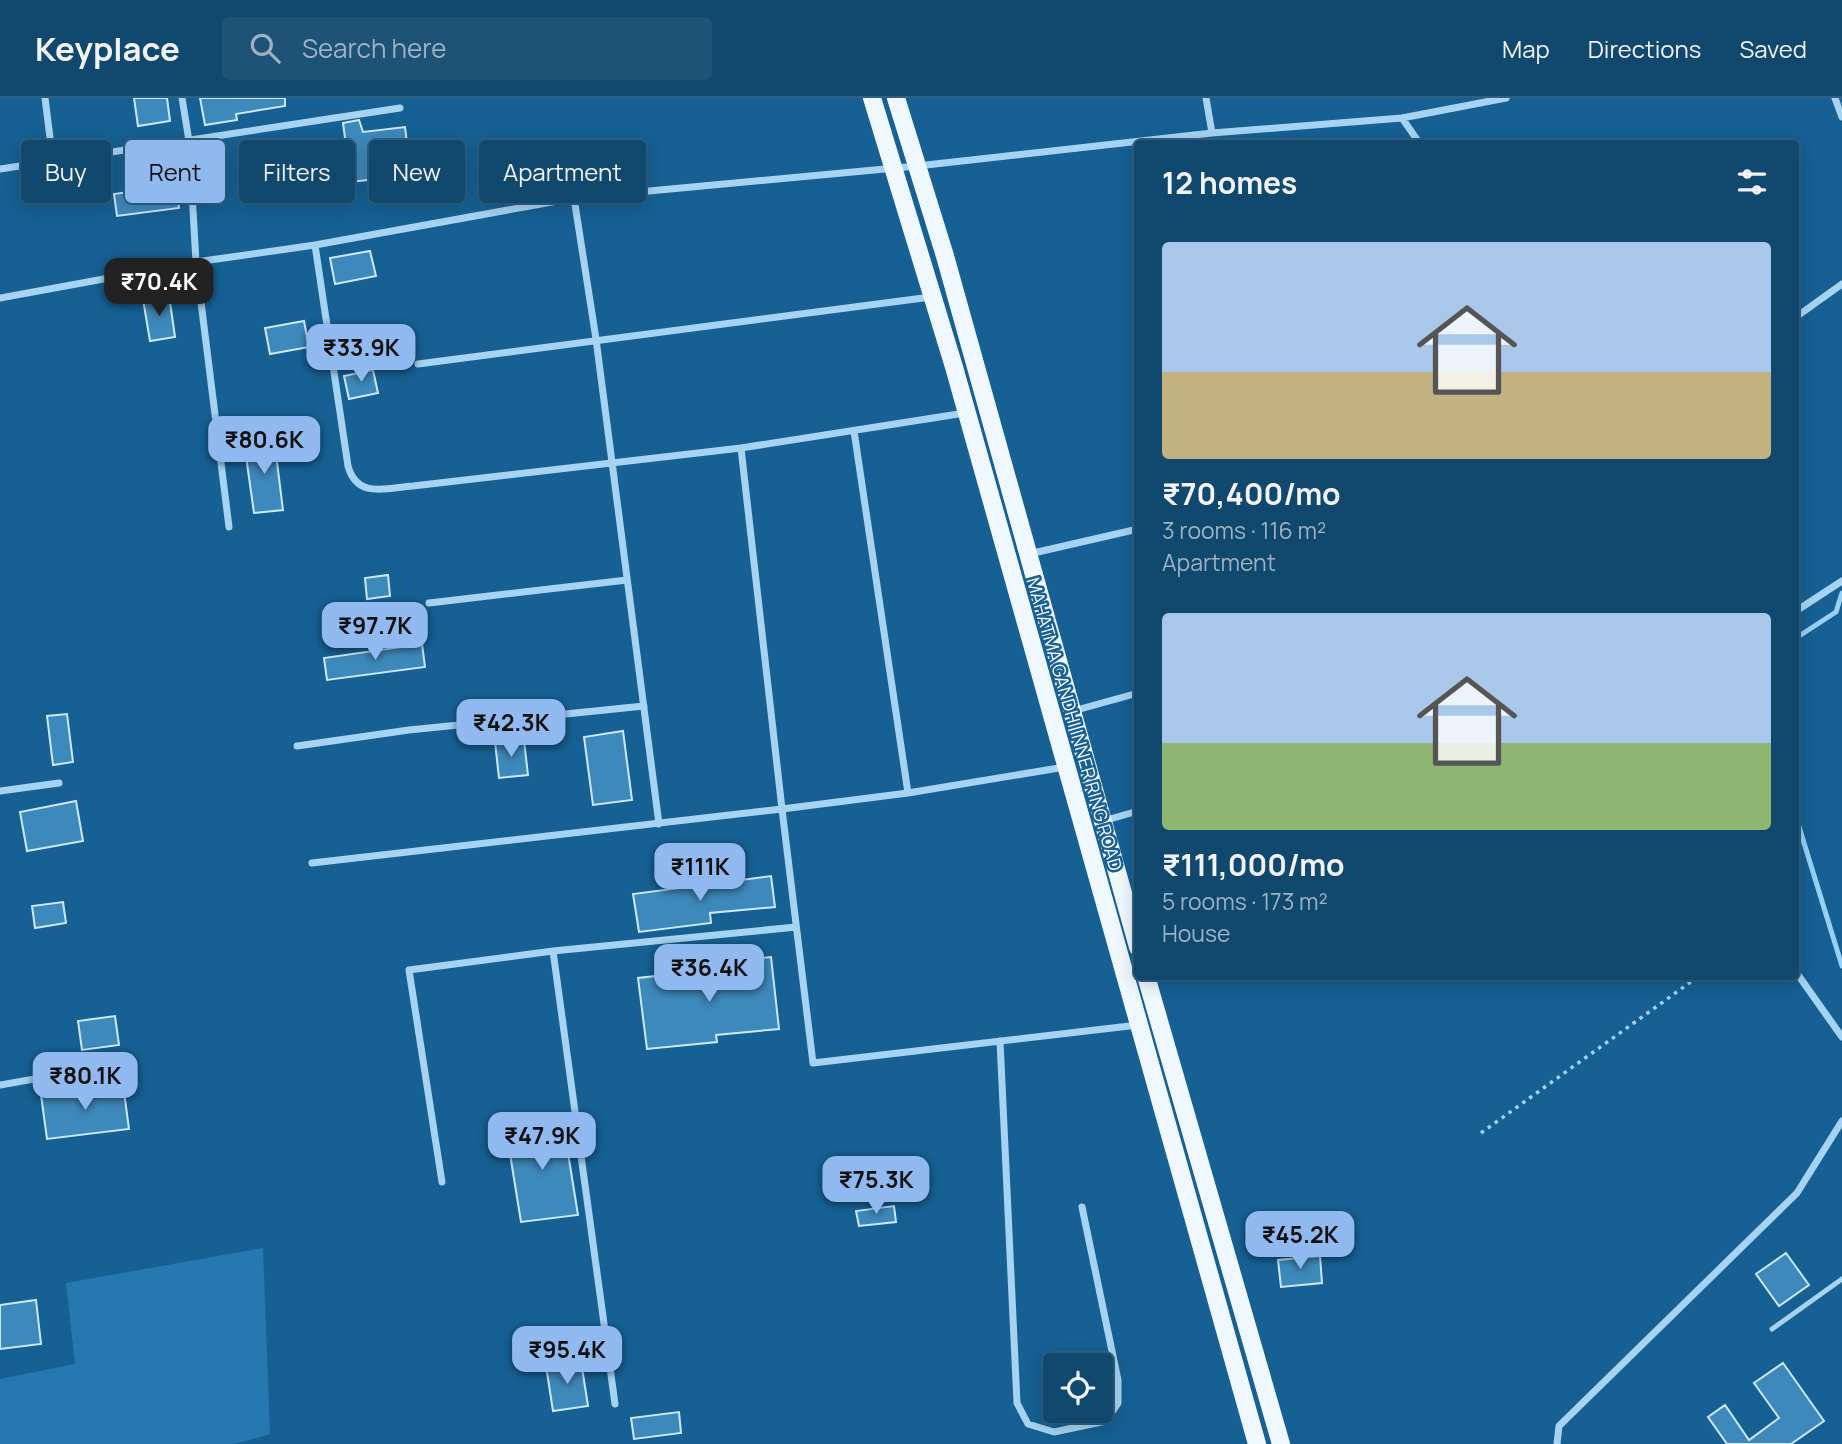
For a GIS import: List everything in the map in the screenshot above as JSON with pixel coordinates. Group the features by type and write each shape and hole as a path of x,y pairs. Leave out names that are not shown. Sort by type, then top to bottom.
{"main road":[{"name":"MAHATMA GANDHI INNER RING ROAD","path":"873,98 967,413 1257,1444"},
{"name":"MAHATMA GANDHI INNER RING ROAD","path":"896,98 945,256 1026,555 1134,924"},
{"path":"1147,980 1280,1444"}],"street":[{"path":"45,98 50,140"},
{"path":"182,98 189,140"},
{"path":"1206,98 1212,133"},
{"path":"1149,140 1402,118 1506,98"},
{"path":"1835,98 1842,117"},
{"path":"195,140 400,108"},
{"path":"1402,118 1417,140"},
{"path":"646,191 917,166 1134,142"},
{"path":"0,169 21,166"},
{"path":"193,203 196,262 229,527"},
{"path":"0,298 546,203"},
{"path":"574,203 596,339 659,824"},
{"path":"315,245 348,466 351,479 359,486 372,489 413,486 741,449 967,413"},
{"path":"1799,315 1842,284"},
{"path":"418,363 933,297"},
{"path":"854,431 908,793"},
{"path":"741,449 813,1063 1139,1025"},
{"path":"1026,555 1134,530"},
{"path":"429,603 627,580"},
{"path":"1799,609 1842,581"},
{"path":"1073,712 1134,694"},
{"path":"297,746 409,730 644,706"},
{"path":"312,863 782,810 908,793 1065,767"},
{"path":"0,791 59,783"},
{"path":"1103,821 1134,812"},
{"path":"442,1182 410,970 554,951 796,927"},
{"path":"554,951 615,1404"},
{"path":"1799,976 1842,1037"},
{"path":"1000,1041 1017,1403 1028,1424 1054,1432 1106,1421 1118,1403 1118,1380 1082,1207"},
{"path":"0,1085 119,1065"},
{"path":"1557,1444 1559,1426 1797,1193 1842,1121"}],"lane":[{"path":"1772,1329 1842,1279"}],"path":[{"path":"1480,1133 1693,980"}],"shaded area":[{"path":"263,1248 270,1434 235,1444 0,1444 0,1379 75,1364 66,1283"}],"building":[{"path":"134,98 167,98 170,121 138,126"},
{"path":"200,98 285,98 285,106 236,114 237,120 205,125"},
{"path":"359,120 363,132 405,127 407,140 369,140 369,180 355,182 355,140 345,140 343,123"},
{"path":"125,192 125,203 178,203 179,208 117,216 114,194"},
{"path":"370,251 376,276 335,284 330,258"},
{"path":"169,295 175,337 150,341 143,299"},
{"path":"304,321 309,347 270,354 265,328"},
{"path":"373,370 378,393 349,399 344,376"},
{"path":"274,438 283,510 254,513 244,442"},
{"path":"388,575 390,596 367,599 365,578"},
{"path":"422,644 425,667 327,680 324,658"},
{"path":"67,714 73,762 53,765 47,716"},
{"path":"623,731 632,800 593,805 584,737"},
{"path":"524,740 528,775 499,778 495,742"},
{"path":"76,801 83,841 27,851 20,812"},
{"path":"771,876 775,907 710,913 711,923 639,932 633,894"},
{"path":"63,902 66,923 35,928 32,906"},
{"path":"771,957 779,1029 716,1035 717,1042 647,1049 638,978 730,968 729,962"},
{"path":"115,1016 119,1045 82,1050 78,1021"},
{"path":"123,1084 129,1129 47,1139 41,1095"},
{"path":"563,1122 578,1215 521,1222 506,1129"},
{"path":"894,1206 896,1222 859,1226 856,1211"},
{"path":"1786,1253 1809,1285 1779,1306 1756,1274"},
{"path":"1320,1256 1322,1283 1281,1287 1278,1260"},
{"path":"36,1300 41,1344 0,1349 0,1305"},
{"path":"581,1361 588,1406 553,1411 546,1366"},
{"path":"1783,1363 1824,1421 1791,1444 1727,1444 1708,1417 1725,1405 1749,1440 1779,1418 1754,1383"},
{"path":"679,1412 681,1433 634,1439 631,1418"}],"waterway":[{"path":"1799,636 1836,612 1842,593"},
{"path":"1799,827 1842,966"}]}
